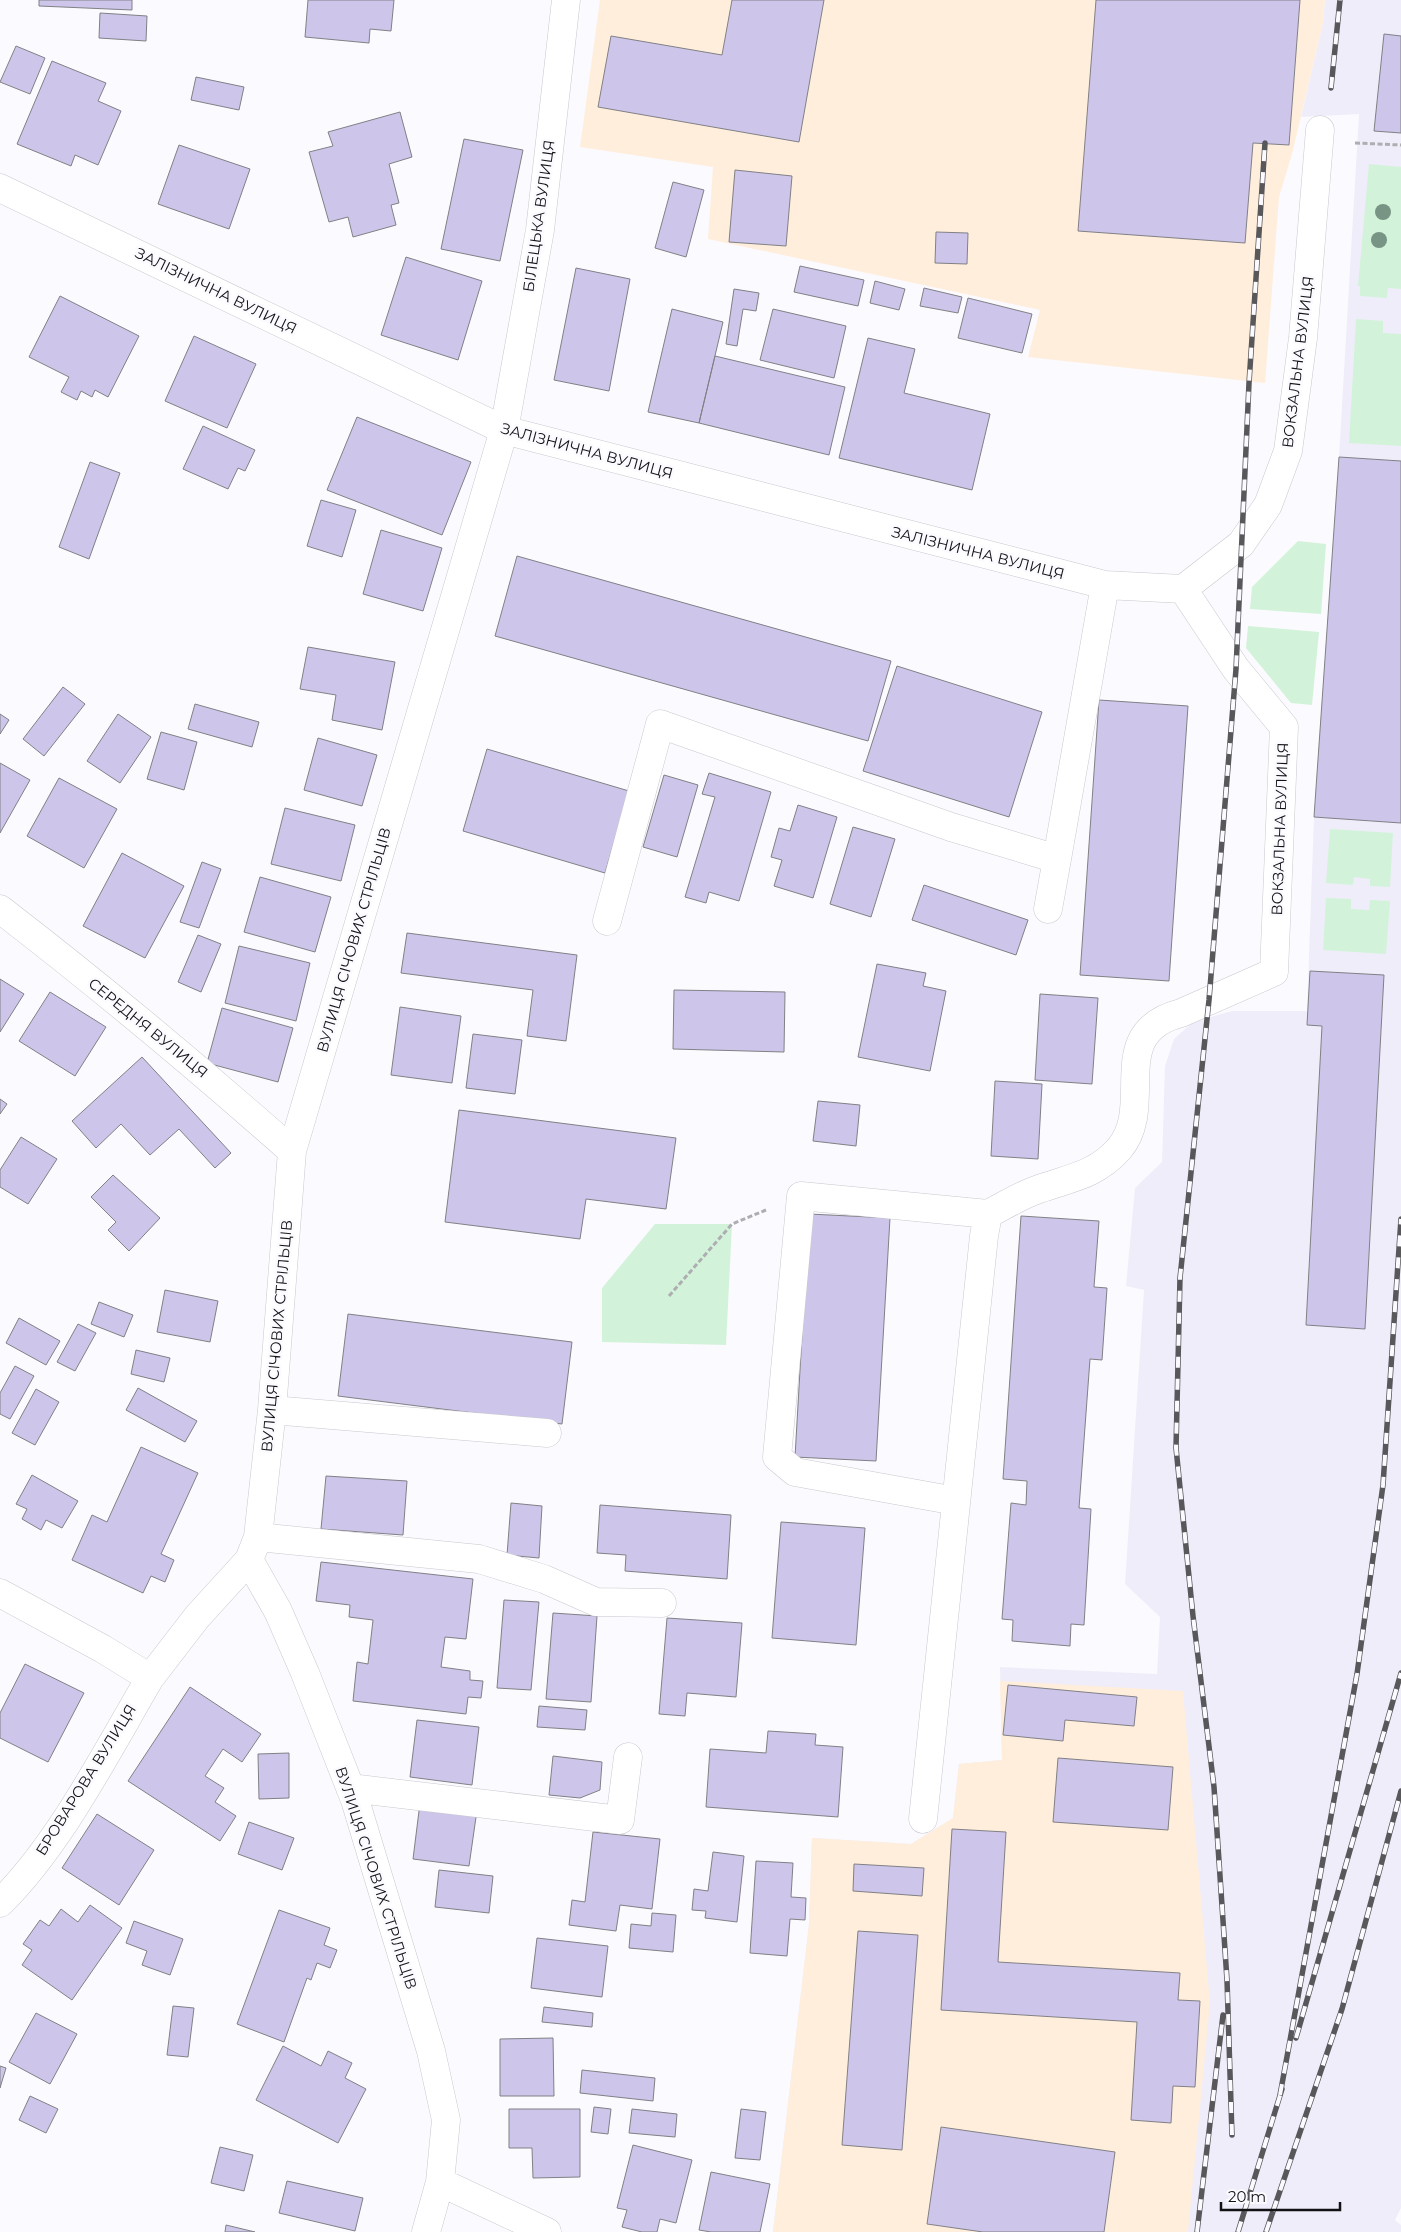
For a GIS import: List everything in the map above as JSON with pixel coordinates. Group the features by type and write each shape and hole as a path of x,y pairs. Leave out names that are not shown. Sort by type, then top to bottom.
{"street":[{"name":"БІЛЕЦЬКА ВУЛИЦЯ","path":"504,430 540,230 566,0"},
{"name":"ВОКЗАЛЬНА ВУЛИЦЯ","path":"988,1214 1037,1190 1092,1172 1108,1160 1121,1147 1130,1128 1135,1108 1135,1060 1138,1047 1145,1035 1167,1016 1181,1012 1274,972 1284,727 1236,669 1184,589 1241,544 1268,504 1288,451 1303,338 1319,136"},
{"name":"ЗАЛІЗНИЧНА ВУЛИЦЯ","path":"0,188 504,430 1105,585 1184,589"},
{"name":"ВУЛИЦЯ СІЧОВИХ СТРІЛЬЦІВ","path":"426,2232 440,2182 446,2120 428,2041 350,1788 254,1548 272,1410 292,1151 504,430"},
{"path":"1048,909 1105,585"},
{"path":"607,921 660,724 952,827 1056,859"},
{"name":"СЕРЕДНЯ ВУЛИЦЯ","path":"0,909 140,1020 292,1151"},
{"path":"924,1819 984,1236 988,1214 801,1196 777,1457 795,1472 956,1501"},
{"path":"272,1410 547,1433"},
{"path":"254,1548 479,1558 536,1576 596,1602 662,1603"},
{"name":"БРОВАРОВА ВУЛИЦЯ","path":"0,1903 46,1848 92,1777 150,1678 254,1548"},
{"path":"0,1593 102,1649 150,1678"},
{"path":"350,1788 620,1820 628,1757"},
{"path":"440,2182 547,2232"}],"path":[{"path":"1319,136 1401,145"},
{"path":"669,1296 732,1224 801,1196"}],"shaded area":[{"path":"600,0 1325,0 1323,23 1292,154 1279,197 1265,383 1028,357 1040,310 708,239 713,167 580,147"},
{"path":"1325,0 1401,0 1401,2208 1395,2220 1401,2225 1401,2232 773,2232 809,1924 812,1838 911,1844 953,1818 959,1764 1002,1760 1000,1667 1157,1674 1160,1617 1125,1584 1144,1290 1126,1286 1135,1188 1162,1162 1165,1066 1174,1039 1193,1022 1232,1011 1307,1011 1314,817 1339,457 1359,114 1301,117 1323,23"},
{"path":"1000,1681 1183,1691 1210,2003 1188,2232 773,2232 809,1924 812,1838 911,1844 953,1818 959,1764 1002,1760"}],"green space":[{"path":"1369,164 1401,167 1401,289 1388,288 1387,298 1360,296 1360,286 1358,286"},
{"path":"1356,319 1383,321 1383,333 1401,334 1401,446 1349,443"},
{"path":"1298,541 1326,544 1321,614 1250,609 1252,587"},
{"path":"1248,626 1319,632 1312,705 1291,703 1246,648"},
{"path":"1330,829 1393,833 1390,887 1370,886 1370,879 1354,877 1353,885 1326,883"},
{"path":"1326,898 1351,899 1351,909 1369,910 1370,900 1390,901 1386,954 1323,950"},
{"path":"655,1224 732,1224 726,1345 602,1342 602,1288"}],"building":[{"path":"39,0 132,0 132,10 39,6"},
{"path":"308,0 394,0 391,31 370,29 369,43 305,37"},
{"path":"732,0 824,0 799,142 598,107 611,36 722,55"},
{"path":"1096,0 1300,0 1289,145 1253,143 1245,243 1078,231"},
{"path":"100,13 147,16 146,41 99,38"},
{"path":"1384,34 1401,36 1401,133 1374,131"},
{"path":"16,46 45,58 30,94 0,82"},
{"path":"52,61 106,83 98,101 121,111 98,165 75,155 71,166 17,144"},
{"path":"196,77 244,87 239,110 191,100"},
{"path":"400,112 412,157 389,164 399,203 391,205 396,225 353,237 348,217 329,222 309,152 333,146 328,132"},
{"path":"464,139 523,150 500,261 441,249"},
{"path":"179,145 250,169 229,229 158,204"},
{"path":"735,170 792,176 786,246 729,242"},
{"path":"673,182 704,190 686,257 655,248"},
{"path":"936,232 968,233 967,264 935,263"},
{"path":"406,257 482,281 458,360 381,335"},
{"path":"800,266 864,280 858,306 794,292"},
{"path":"576,268 630,279 609,391 554,380"},
{"path":"875,281 905,289 899,310 870,303"},
{"path":"924,288 962,297 958,313 920,306"},
{"path":"734,289 759,293 756,311 743,309 737,346 726,344"},
{"path":"60,296 139,336 108,397 95,390 92,397 81,391 77,400 61,392 69,377 29,357"},
{"path":"968,298 1032,314 1022,353 958,338"},
{"path":"672,309 723,322 699,423 648,412"},
{"path":"773,309 846,326 834,378 760,360"},
{"path":"194,336 256,364 227,428 165,401"},
{"path":"868,338 915,349 904,393 990,414 972,490 839,458"},
{"path":"715,356 845,387 829,455 699,423"},
{"path":"357,417 471,462 442,535 327,490"},
{"path":"203,426 255,450 245,471 238,468 228,489 183,469"},
{"path":"1339,457 1401,461 1401,823 1314,817"},
{"path":"90,462 120,473 89,559 59,547"},
{"path":"321,500 356,510 342,557 307,546"},
{"path":"381,530 442,548 423,611 363,594"},
{"path":"517,556 891,661 868,741 495,636"},
{"path":"308,647 395,662 382,730 332,720 336,695 300,689"},
{"path":"897,666 1042,712 1009,817 863,771"},
{"path":"63,687 85,704 44,756 23,739"},
{"path":"1099,700 1188,706 1169,981 1080,975"},
{"path":"195,704 259,722 252,747 188,729"},
{"path":"0,714 9,720 0,734"},
{"path":"118,714 151,737 120,783 87,761"},
{"path":"161,732 197,742 184,790 147,779"},
{"path":"318,738 377,755 362,806 304,790"},
{"path":"487,749 629,791 605,873 463,831"},
{"path":"0,763 30,780 0,833"},
{"path":"709,773 771,792 739,901 709,892 706,903 685,897 715,797 702,794"},
{"path":"664,775 698,785 677,857 643,847"},
{"path":"59,778 117,809 84,868 27,836"},
{"path":"798,805 837,817 813,898 774,886 782,860 771,857 779,828 790,831"},
{"path":"285,808 355,825 341,881 271,864"},
{"path":"853,827 895,839 871,917 830,904"},
{"path":"122,853 184,886 145,958 83,926"},
{"path":"202,862 221,869 199,928 180,922"},
{"path":"260,877 331,897 315,952 244,932"},
{"path":"924,885 1028,920 1016,955 912,920"},
{"path":"407,933 577,955 566,1041 527,1036 533,990 401,973"},
{"path":"198,935 221,944 201,992 178,982"},
{"path":"239,946 310,963 296,1021 225,1003"},
{"path":"877,964 926,973 923,986 946,991 930,1071 858,1057"},
{"path":"1310,971 1384,975 1365,1329 1306,1325 1322,1026 1307,1025"},
{"path":"0,979 24,994 0,1032"},
{"path":"674,990 785,992 784,1052 673,1049"},
{"path":"50,992 106,1027 75,1076 19,1041"},
{"path":"1040,994 1098,998 1092,1084 1035,1080"},
{"path":"400,1007 461,1016 452,1083 391,1075"},
{"path":"222,1008 293,1028 278,1082 207,1063"},
{"path":"473,1034 522,1040 515,1094 466,1088"},
{"path":"142,1057 231,1153 215,1168 179,1129 150,1155 121,1124 96,1148 72,1121"},
{"path":"995,1081 1042,1084 1038,1159 991,1156"},
{"path":"0,1099 7,1104 0,1114"},
{"path":"818,1101 860,1105 856,1146 813,1141"},
{"path":"459,1110 676,1138 666,1209 586,1199 580,1239 445,1222"},
{"path":"21,1137 57,1159 28,1204 0,1187 0,1170"},
{"path":"113,1175 160,1218 129,1251 108,1230 116,1222 91,1197"},
{"path":"809,1214 890,1218 876,1461 795,1457"},
{"path":"1021,1216 1099,1221 1094,1287 1107,1288 1102,1360 1090,1359 1079,1508 1091,1509 1084,1625 1071,1624 1070,1646 1012,1641 1013,1620 1002,1619 1011,1503 1026,1505 1027,1481 1003,1479"},
{"path":"165,1290 218,1301 210,1342 157,1332"},
{"path":"99,1302 133,1315 124,1337 91,1324"},
{"path":"348,1314 572,1342 562,1424 338,1396"},
{"path":"19,1318 60,1341 46,1365 6,1343"},
{"path":"78,1324 96,1333 75,1371 57,1362"},
{"path":"136,1350 170,1358 164,1382 131,1374"},
{"path":"15,1366 34,1376 10,1419 0,1414 0,1393"},
{"path":"138,1388 197,1421 185,1442 126,1410"},
{"path":"36,1389 59,1402 35,1445 12,1433"},
{"path":"141,1447 198,1473 161,1554 174,1560 165,1582 151,1576 143,1593 72,1560 92,1515 107,1522"},
{"path":"32,1475 78,1501 62,1528 46,1520 41,1530 22,1519 27,1509 16,1504"},
{"path":"326,1476 407,1481 403,1535 321,1529"},
{"path":"511,1503 542,1506 539,1558 507,1555"},
{"path":"600,1505 731,1515 727,1579 625,1571 626,1555 597,1553"},
{"path":"781,1522 865,1528 856,1645 772,1638"},
{"path":"321,1562 473,1579 466,1639 445,1637 441,1667 470,1671 470,1680 483,1681 481,1698 468,1697 466,1714 353,1701 357,1662 368,1664 373,1620 349,1617 350,1605 316,1601"},
{"path":"504,1600 539,1602 531,1690 497,1688"},
{"path":"553,1613 597,1616 591,1702 546,1699"},
{"path":"667,1618 742,1623 736,1697 687,1693 685,1716 659,1714"},
{"path":"25,1664 84,1693 48,1762 0,1738 0,1713"},
{"path":"1008,1685 1137,1697 1134,1726 1065,1720 1063,1741 1003,1735"},
{"path":"190,1687 261,1734 242,1762 223,1749 205,1776 224,1788 215,1802 236,1816 220,1841 128,1781"},
{"path":"539,1706 587,1710 585,1730 537,1727"},
{"path":"417,1720 479,1727 472,1785 410,1777"},
{"path":"768,1731 816,1734 815,1745 843,1747 838,1817 706,1807 710,1749 766,1753"},
{"path":"289,1753 289,1798 259,1799 258,1754"},
{"path":"553,1756 602,1762 600,1790 580,1798 549,1795"},
{"path":"1058,1758 1173,1767 1168,1830 1053,1822"},
{"path":"420,1803 477,1810 469,1866 413,1859"},
{"path":"97,1814 154,1850 119,1905 62,1868"},
{"path":"249,1822 294,1838 282,1870 238,1854"},
{"path":"952,1829 1006,1832 998,1962 1180,1973 1178,2000 1200,2001 1195,2087 1173,2086 1171,2123 1131,2120 1137,2022 941,2010"},
{"path":"593,1832 660,1839 652,1909 620,1905 616,1931 569,1925 572,1900 585,1902"},
{"path":"713,1852 744,1856 737,1922 705,1918 706,1911 692,1910 694,1889 708,1891"},
{"path":"756,1861 793,1863 791,1897 806,1898 805,1920 790,1919 787,1956 750,1953"},
{"path":"854,1864 924,1868 922,1896 853,1891"},
{"path":"439,1870 493,1876 489,1913 435,1907"},
{"path":"90,1905 122,1928 72,2000 22,1965 32,1950 23,1944 40,1920 49,1926 61,1909 78,1922"},
{"path":"279,1910 330,1928 324,1945 337,1950 330,1968 317,1963 311,1980 307,1978 284,2042 237,2024"},
{"path":"652,1913 676,1915 673,1952 629,1948 631,1924 651,1926"},
{"path":"134,1921 183,1939 170,1975 142,1965 147,1951 126,1943"},
{"path":"858,1931 918,1935 902,2150 842,2145"},
{"path":"537,1938 608,1946 602,1997 531,1988"},
{"path":"173,2006 194,2008 188,2057 167,2055"},
{"path":"544,2007 593,2013 592,2027 542,2022"},
{"path":"36,2013 77,2034 50,2084 9,2062"},
{"path":"553,2038 554,2096 500,2096 500,2039"},
{"path":"283,2046 321,2066 328,2051 352,2063 345,2078 366,2089 338,2143 256,2100"},
{"path":"0,2066 6,2068 0,2088"},
{"path":"582,2070 655,2078 653,2101 580,2093"},
{"path":"30,2096 58,2109 46,2133 19,2120"},
{"path":"594,2107 611,2109 608,2134 591,2132"},
{"path":"509,2109 580,2109 580,2177 533,2178 532,2148 509,2148"},
{"path":"632,2109 677,2114 675,2137 629,2133"},
{"path":"741,2109 766,2112 760,2160 735,2158"},
{"path":"941,2127 1115,2152 1104,2232 983,2232 927,2224"},
{"path":"633,2145 692,2160 676,2223 660,2219 657,2232 642,2232 622,2227 627,2210 617,2208"},
{"path":"220,2147 253,2155 244,2191 211,2183"},
{"path":"711,2172 770,2184 760,2232 711,2232 699,2230"},
{"path":"287,2181 363,2198 355,2231 279,2213"},
{"path":"226,2225 255,2232 225,2232"}],"railway":[{"path":"1331,88 1340,0"},
{"path":"1232,2135 1227,1980 1214,1787 1193,1616 1176,1448 1180,1278 1209,1000 1236,669 1249,383 1265,143"},
{"path":"1280,2095 1357,1674 1383,1485 1401,1219"},
{"path":"1296,2038 1401,1673"},
{"path":"1266,2232 1342,2009 1401,1791"},
{"path":"1197,2232 1223,2015"},
{"path":"1238,2232 1282,2089"}]}
